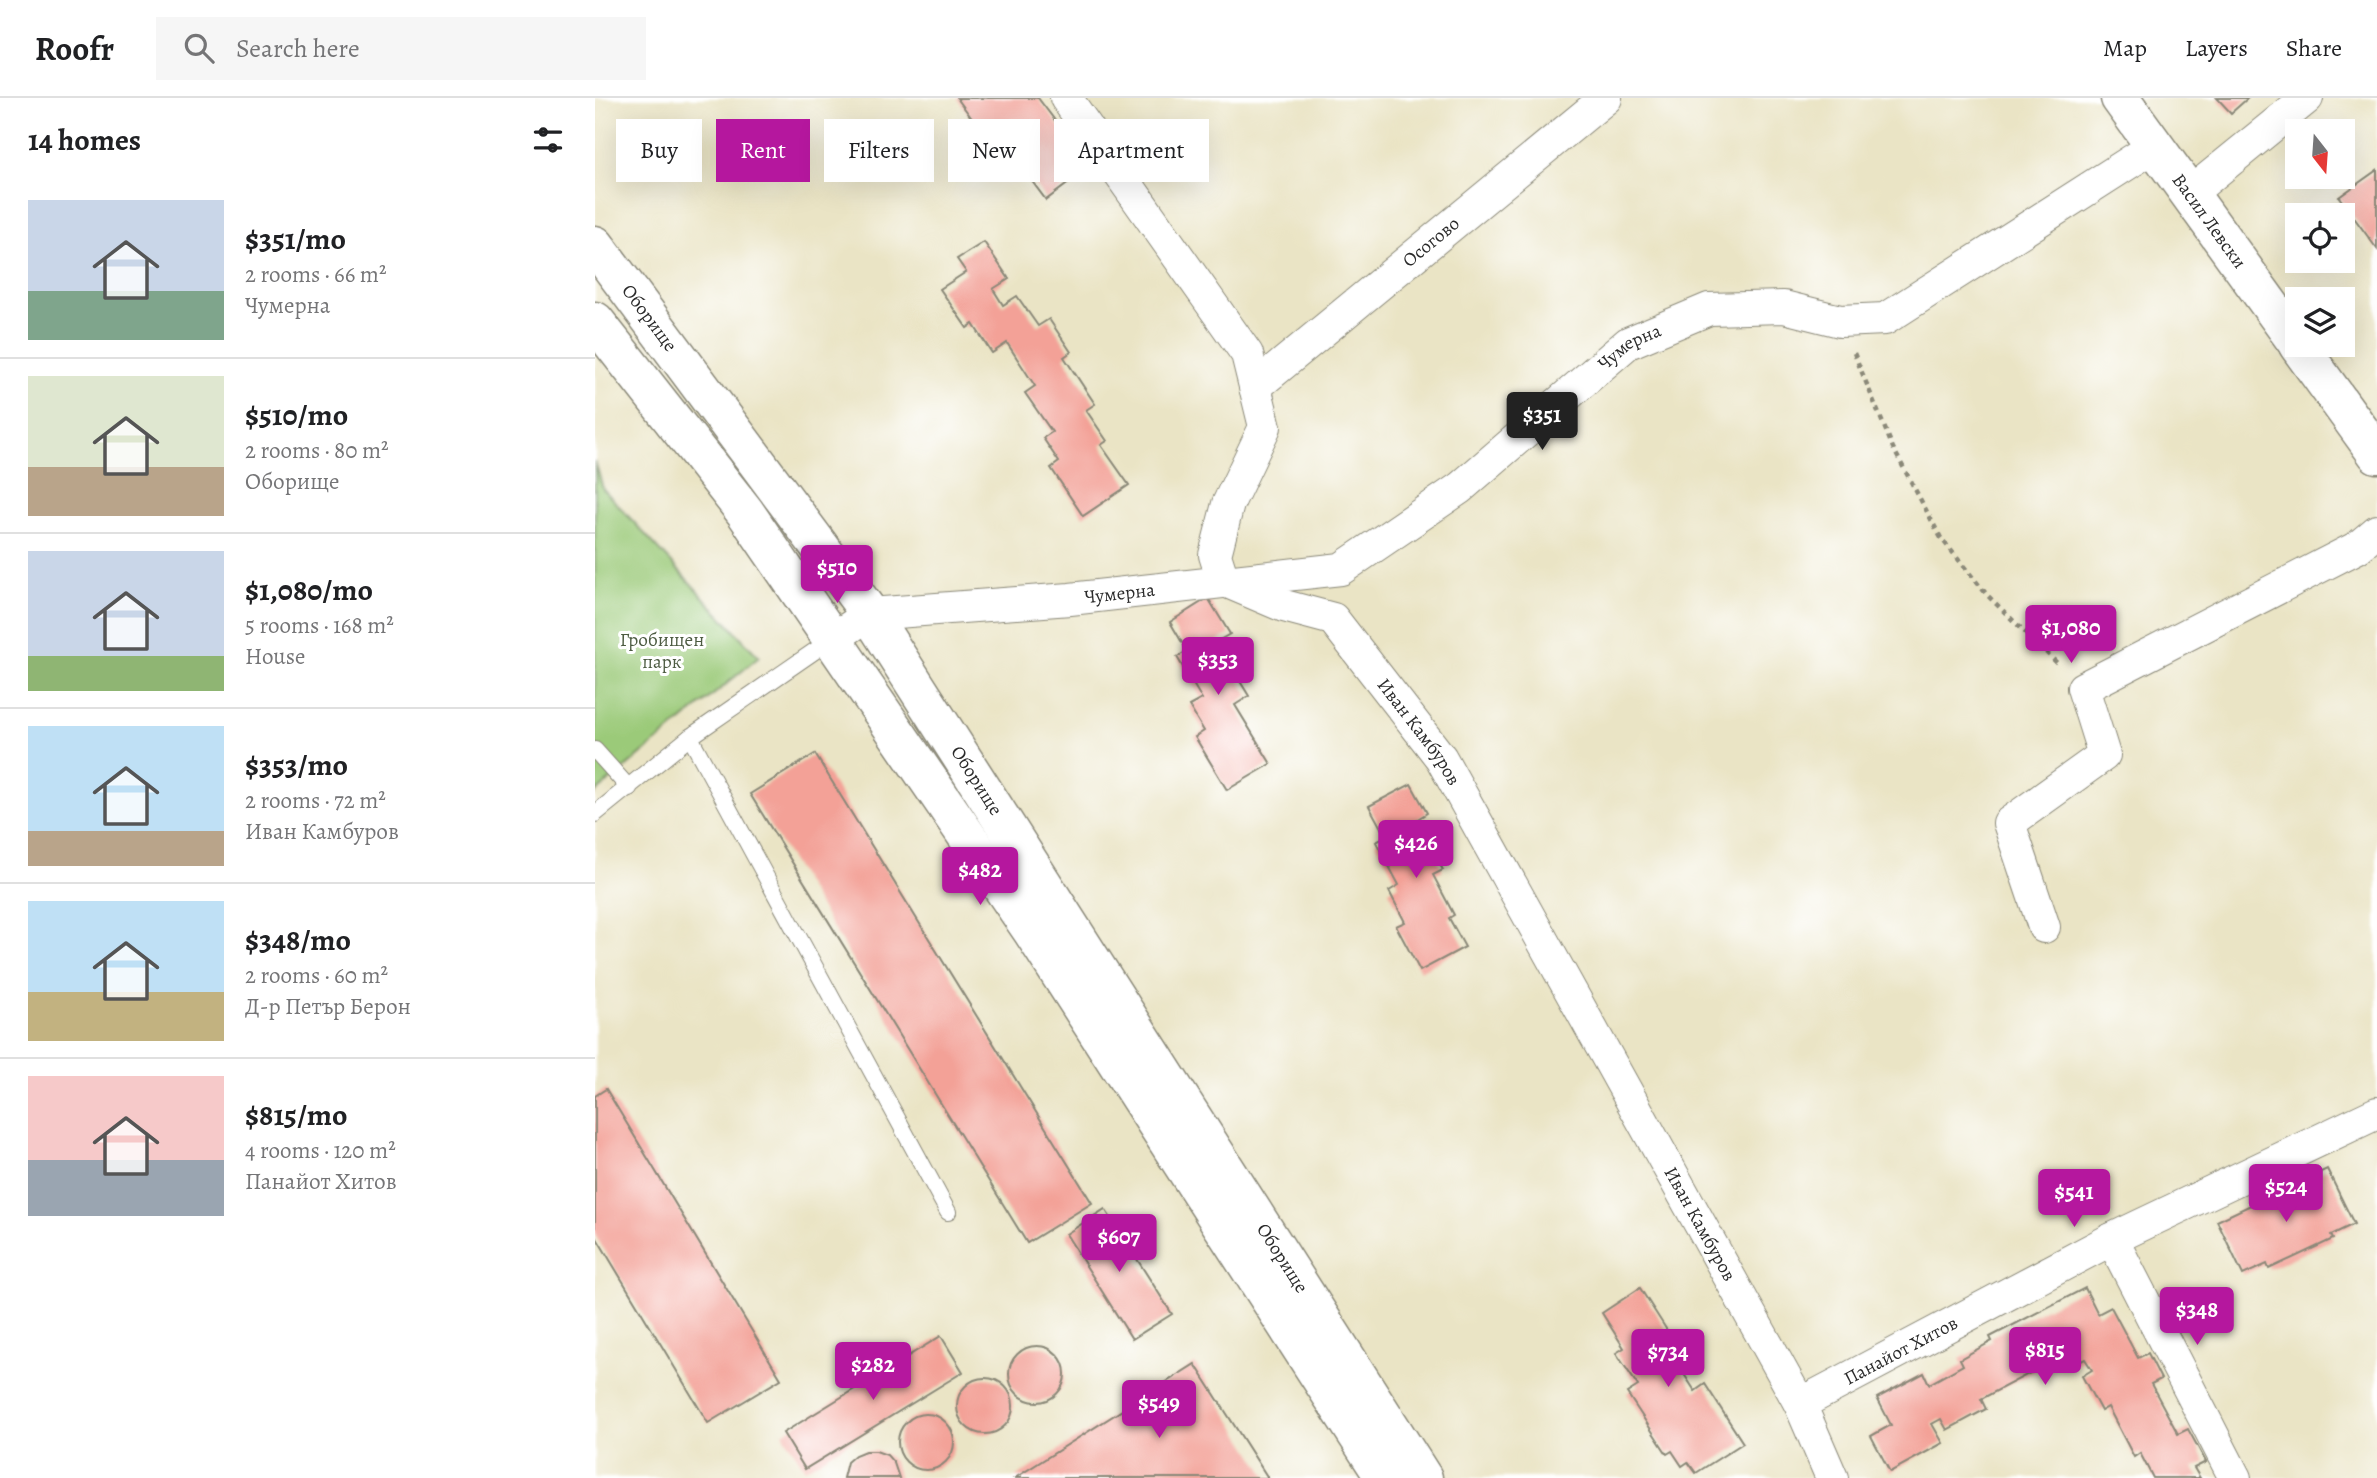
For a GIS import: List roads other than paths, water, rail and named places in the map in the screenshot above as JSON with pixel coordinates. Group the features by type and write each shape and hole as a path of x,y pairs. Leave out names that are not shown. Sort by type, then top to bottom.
{"main road":[{"name":"Васил Левски","path":"2120,98 2285,326"},
{"name":"Оборище","path":"595,245 870,614 1423,1478"},
{"name":"Оборище","path":"595,321 745,512 1032,931 1385,1478"},
{"name":"Васил Левски","path":"2307,357 2377,454"}],"street":[{"path":"1066,98 1247,354 1265,427 1228,504 1215,555 1223,580"},
{"name":"Осогово","path":"1255,387 1606,98"},
{"path":"2189,194 2307,98"},
{"name":"Чумерна","path":"870,614 1070,599 1341,569 1459,488 1628,343 1709,309 1784,307 1840,321 1885,319 2155,146"},
{"path":"2044,927 2009,823 2104,755 2083,688 2358,547 2377,531"},
{"name":"Иван Камбуров","path":"1223,580 1285,606 1333,619 1441,758 1800,1404 1832,1478"},
{"path":"832,639 870,614"},
{"name":"Панайот Хитов","path":"1800,1404 2112,1239 2377,1113"},
{"path":"2112,1239 2235,1478"}],"lane":[{"path":"595,814 689,737 832,639"},
{"path":"689,737 948,1212"},
{"path":"595,750 629,788"}],"park label":[{"name":"Гробищен парк","path":"662,651"}]}
